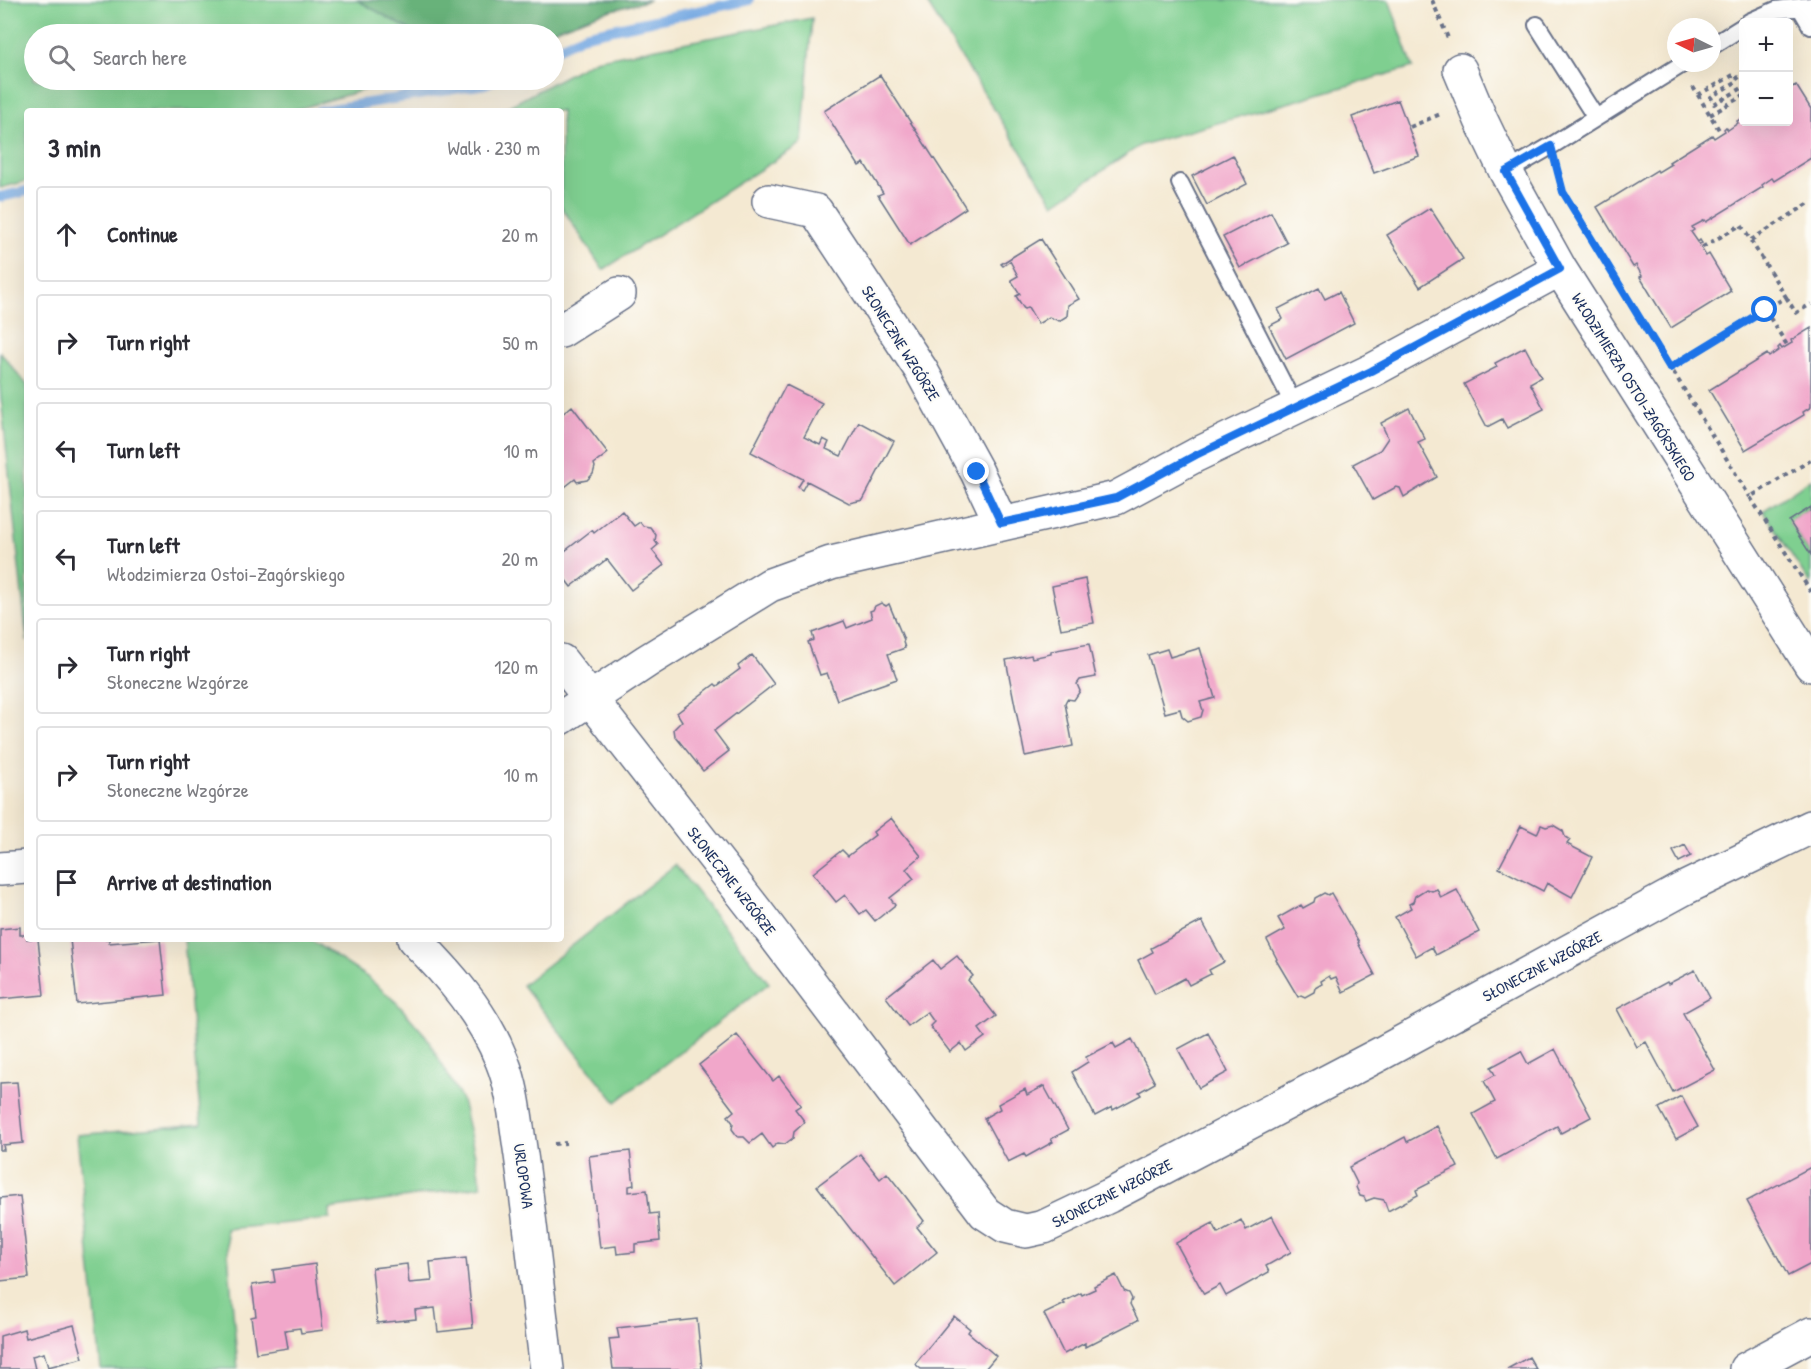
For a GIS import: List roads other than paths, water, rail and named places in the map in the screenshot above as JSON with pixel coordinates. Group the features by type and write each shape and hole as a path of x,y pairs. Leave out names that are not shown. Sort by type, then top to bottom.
{"street":[{"name":"WŁODZIMIERZA OSTOI-ZAGÓRSKIEGO","path":"1460,70 1506,172 1560,269 1811,664"},
{"name":"SŁONECZNE WZGÓRZE","path":"769,201 816,211 921,370 977,472 1001,523"},
{"path":"564,716 647,661 770,585 831,563 1116,498 1196,455 1371,371 1560,269"},
{"path":"564,329 620,294"},
{"name":"SŁONECZNE WZGÓRZE","path":"564,665 756,911 985,1213 1005,1227 1026,1231 1044,1227 1109,1196 1382,1053 1683,889 1811,828"},
{"path":"0,869 24,867"},
{"name":"URLOPOWA","path":"417,942 464,994 487,1028 503,1063 512,1097 531,1228 547,1369"},
{"path":"1746,1369 1811,1334"}],"lane":[{"path":"1758,18 1776,10 1805,6 1811,26"},
{"path":"1537,25 1596,118"},
{"path":"1721,39 1739,28"},
{"path":"1506,172 1670,72"},
{"path":"1180,183 1295,407"}],"waterway":[{"path":"564,45 585,35 749,0"},
{"path":"337,108 448,90"},
{"path":"0,197 24,192"}]}
